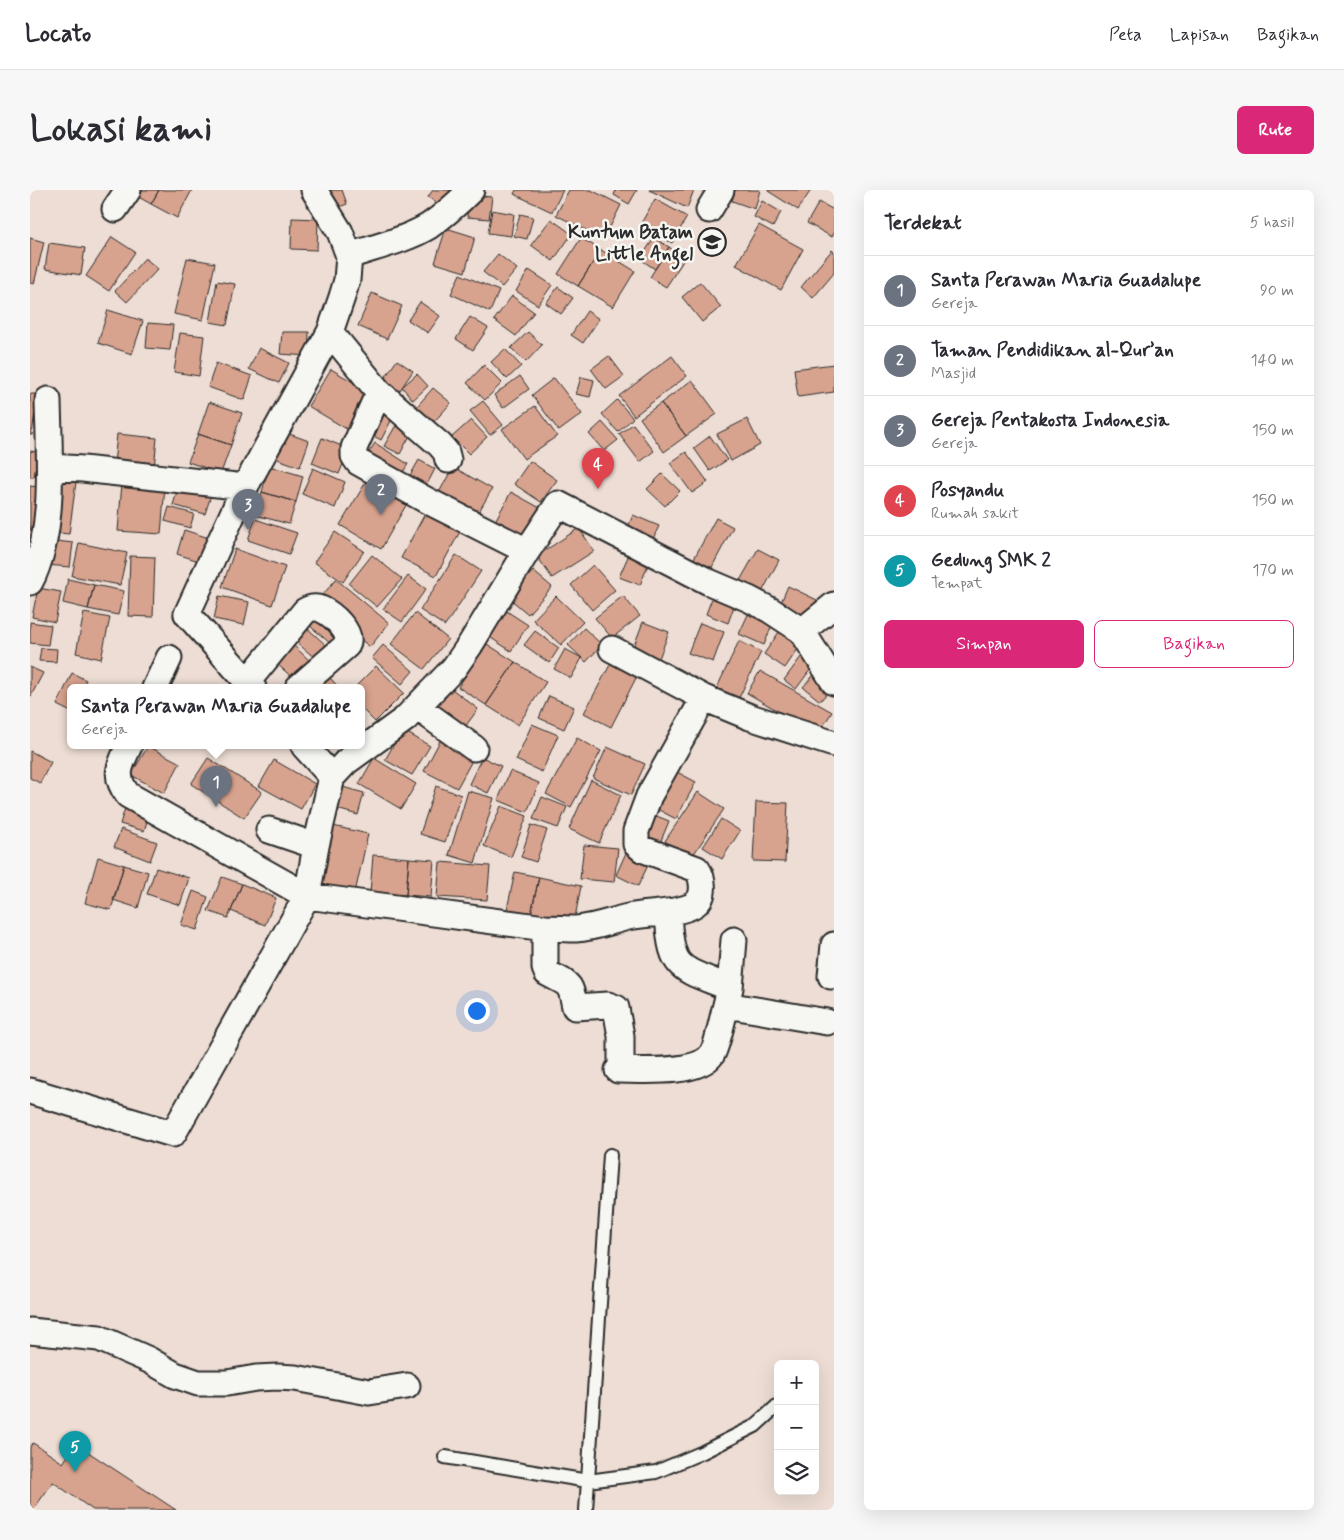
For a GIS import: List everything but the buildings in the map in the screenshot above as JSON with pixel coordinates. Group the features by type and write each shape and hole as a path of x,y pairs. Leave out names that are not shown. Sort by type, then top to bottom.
{"street":[{"path":"249,684 187,614 245,487 330,332 347,280 349,256 340,232 314,190"},
{"path":"349,256 428,226 451,210 471,190"},
{"path":"330,332 379,392 440,445 446,452 448,460"},
{"path":"379,392 354,448 354,456 358,462 426,500 527,551"},
{"path":"30,582 35,572 44,538 50,467 48,400"},
{"path":"50,467 245,487"},
{"path":"365,748 406,719 454,668 558,504 709,582 770,610 802,631 834,682"},
{"path":"802,631 834,605"},
{"path":"251,684 305,611 312,608 320,608 342,626 349,636 348,646 303,684"},
{"path":"612,649 704,698 750,717 834,744"},
{"path":"157,684 169,658"},
{"path":"128,749 120,764 118,777 120,784 128,794 307,896 545,928 576,929 629,916 668,912 695,904 700,898 702,876 697,869 642,850 636,844 636,831 650,796 704,698"},
{"path":"417,708 474,748"},
{"path":"307,749 332,777"},
{"path":"30,1091 172,1134 307,896 332,777 346,762 364,749"},
{"path":"269,830 316,846"},
{"path":"668,912 670,940 676,960 686,970 728,997 827,1022"},
{"path":"545,928 545,968 547,973 569,985 572,989 575,1007 608,1005 616,1008 622,1036 620,1070 687,1069 705,1062 713,1054 728,997 734,940"},
{"path":"831,976 834,945"},
{"path":"30,1331 100,1338 149,1360 175,1376 198,1383 227,1383 256,1378 295,1378 369,1392 407,1386"}],"lane":[{"path":"586,1510 610,1155"},
{"path":"445,1458 588,1481 656,1472 703,1452 755,1426 774,1409"}],"place":[{"name":"Kuntum Batam Little Angel","path":"712,242"},
{"name":"Posyandu","path":"598,489"},
{"name":"Taman Pendidikan al-Qur’an","path":"381,515"},
{"name":"Gereja Pentakosta Indonesia","path":"248,530"},
{"name":"Santa Perawan Maria Guadalupe","path":"216,807"},
{"name":"Gedung SMK 2","path":"75,1472"}]}
